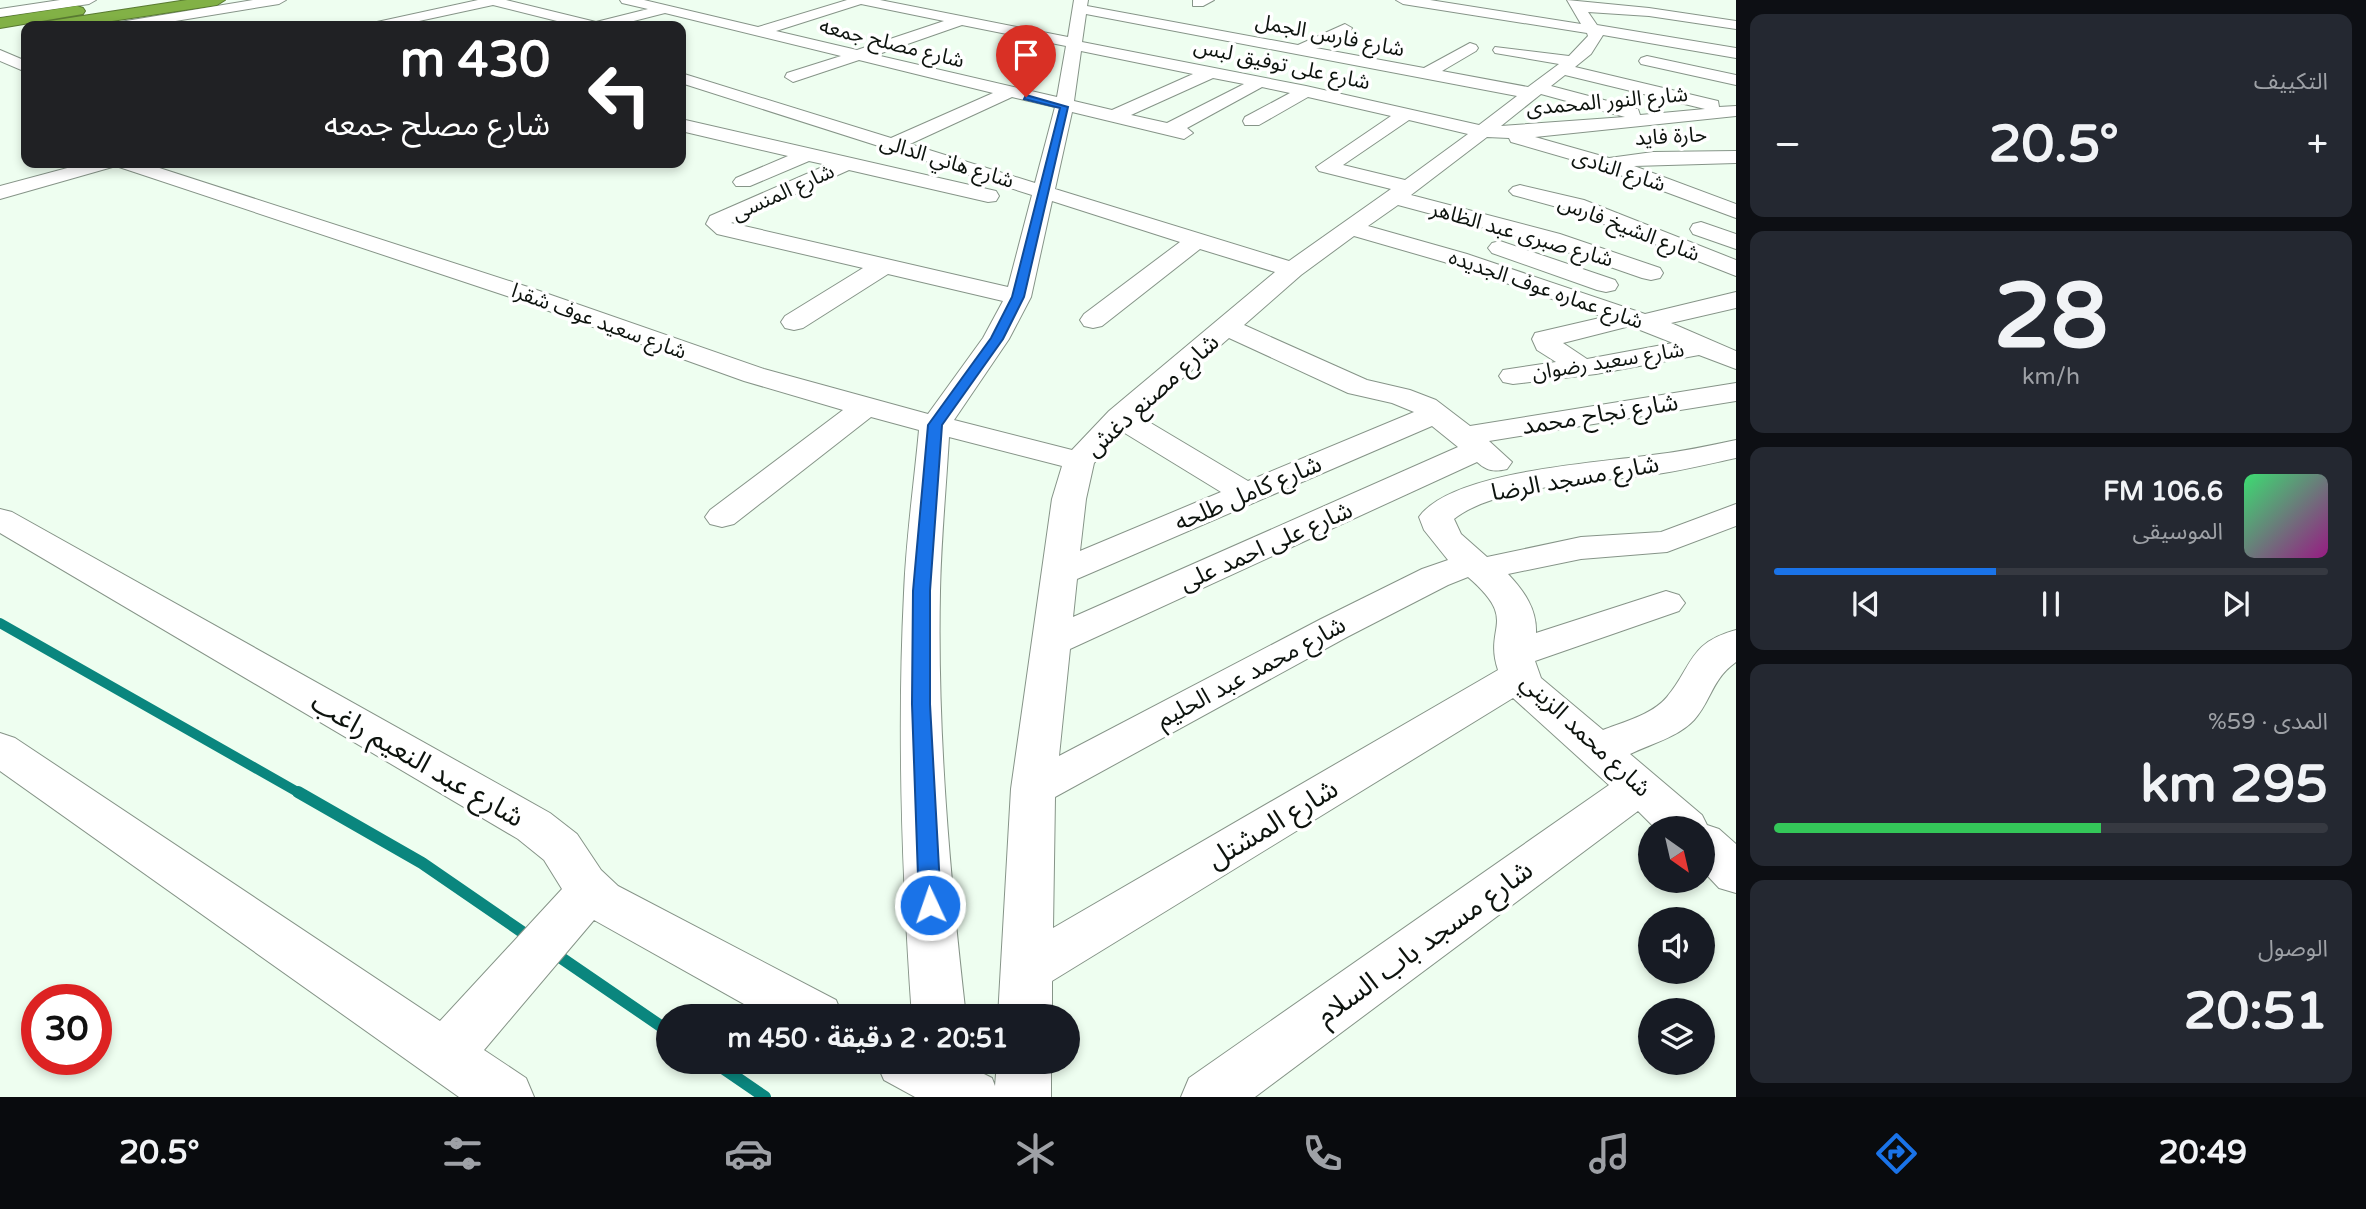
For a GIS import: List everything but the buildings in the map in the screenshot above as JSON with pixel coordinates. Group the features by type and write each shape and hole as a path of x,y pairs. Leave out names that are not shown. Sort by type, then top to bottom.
{"highway":[{"path":"0,23 148,0"},
{"path":"82,21 217,0"},
{"path":"4,41 21,32"}],"street":[{"path":"162,21 279,0"},
{"path":"400,21 495,0 576,21"},
{"name":"شارع مصلح جمعه","path":"627,0 1176,132 1261,69"},
{"path":"615,21 698,0"},
{"path":"894,7 919,0"},
{"path":"1403,0 1594,23 1657,26 1664,19"},
{"path":"0,13 78,1"},
{"path":"0,3 21,10"},
{"path":"931,15 965,4"},
{"path":"1594,23 1644,4 1708,11 1736,25"},
{"path":"1644,4 1678,9"},
{"path":"938,1004 930,902 921,704 922,591 935,425 996,339 1018,297 1041,200 1077,109 1073,44 1081,5"},
{"name":"شارع فارس الجمل","path":"1081,5 1141,33 1171,26 1192,40 1242,40 1331,56 1379,57 1426,74 1534,91 1663,118"},
{"name":"شارع على توفيق لبس","path":"856,11 894,7 1152,60 1206,64 1235,77 1261,69 1280,86 1306,78 1326,96 1492,132"},
{"path":"1109,52 1173,9"},
{"path":"757,32 856,11"},
{"path":"201,13 228,21"},
{"path":"713,21 738,14"},
{"path":"1152,60 1192,40 1225,19"},
{"path":"793,77 960,20"},
{"path":"1594,23 1734,56"},
{"path":"1594,23 1734,56"},
{"name":"شارع مصنع دغش","path":"1025,1004 1033,789 1069,499 1079,461 1121,417 1292,270 1492,132 1534,91 1593,43 1594,23"},
{"path":"1657,40 1686,26 1736,34"},
{"path":"1261,69 1294,49 1345,28"},
{"path":"1693,46 1709,36"},
{"path":"1323,39 1379,57"},
{"path":"1112,117 1206,64 1242,40"},
{"path":"1426,74 1470,48"},
{"path":"1501,50 1736,111"},
{"path":"0,55 21,64"},
{"path":"1252,121 1331,56"},
{"path":"1326,96 1379,57"},
{"path":"1632,58 1736,80"},
{"path":"1077,109 1153,79 1206,64"},
{"name":"شارع هاني الدالى","path":"686,80 893,144 1041,200 1197,240 1292,270"},
{"path":"893,144 1007,93"},
{"name":"شارع النور المحمدى","path":"1492,132 1736,111"},
{"path":"1406,114 1326,167 1380,207 1606,285"},
{"path":"1714,114 1736,121"},
{"path":"1663,118 1719,136"},
{"path":"686,126 848,163 1041,200"},
{"name":"شارع النادى","path":"1492,132 1608,164 1736,211"},
{"path":"743,182 808,154"},
{"name":"حارة فايد","path":"1608,164 1653,158 1736,157"},
{"name":"شارع المنسى","path":"848,163 718,221 717,224 725,229 884,266"},
{"path":"0,193 90,168"},
{"name":"شارع سعيد عوف شقرا","path":"139,168 519,292 715,363 866,407 1079,461"},
{"name":"شارع الشيخ فارس","path":"1520,191 1590,211 1736,269"},
{"path":"1510,227 1682,196"},
{"name":"شارع صبرى عبد الظاهر","path":"1380,207 1510,227 1566,243 1651,273"},
{"name":"شارع عماره عوف الجديده","path":"1380,207 1429,249 1636,320 1736,361"},
{"path":"1604,243 1701,229 1736,220"},
{"path":"1701,229 1736,242"},
{"path":"1093,320 1197,240"},
{"path":"1563,296 1712,260"},
{"path":"794,322 884,266 1018,297"},
{"path":"1582,368 1547,344 1545,338 1736,300"},
{"path":"1227,327 1358,387 1415,401 1436,413 1521,483"},
{"name":"شارع سعيد رضوان","path":"1513,376 1582,368 1703,346"},
{"name":"شارع نجاح محمد","path":"1472,442 1736,393"},
{"path":"722,517 866,407"},
{"name":"شارع كامل طلحه","path":"1059,573 1436,413"},
{"path":"1121,417 1246,494"},
{"name":"شارع على احمد على","path":"1051,642 1472,442"},
{"name":"شارع مسجد الرضا","path":"1476,566 1437,524 1436,517 1441,510 1521,483 1736,449"},
{"path":"1696,457 1736,476"},
{"name":"شارع محمد عبد الحليم","path":"1033,789 1435,577 1476,566 1581,548 1667,542 1736,514"},
{"name":"شارع عبد النعيم راغب","path":"0,519 534,826 559,845 580,881 590,891 651,929 792,1004"},
{"name":"شارع محمد الزيني","path":"1476,566 1502,589 1514,607 1517,617 1516,665 1527,688 1673,816"},
{"name":"شارع المشتل","path":"1026,970 1516,665 1666,603"},
{"path":"1598,750 1667,720 1681,708 1706,664 1736,643"},
{"path":"0,749 506,1097"},
{"name":"شارع مسجد باب السلام","path":"1209,1097 1640,786"},
{"path":"1715,854 1736,874"},
{"path":"444,1056 590,891"},
{"path":"1023,1097 1024,1074"}],"waterway":[{"path":"0,623 301,794"},
{"path":"298,792 422,863 531,938"},
{"path":"554,953 656,1023"},
{"path":"731,1074 765,1097"}],"route":[{"path":"930,905 921,704 922,591 927,500 935,425 1008,321 1018,297 1064,107 1026,97"}]}
